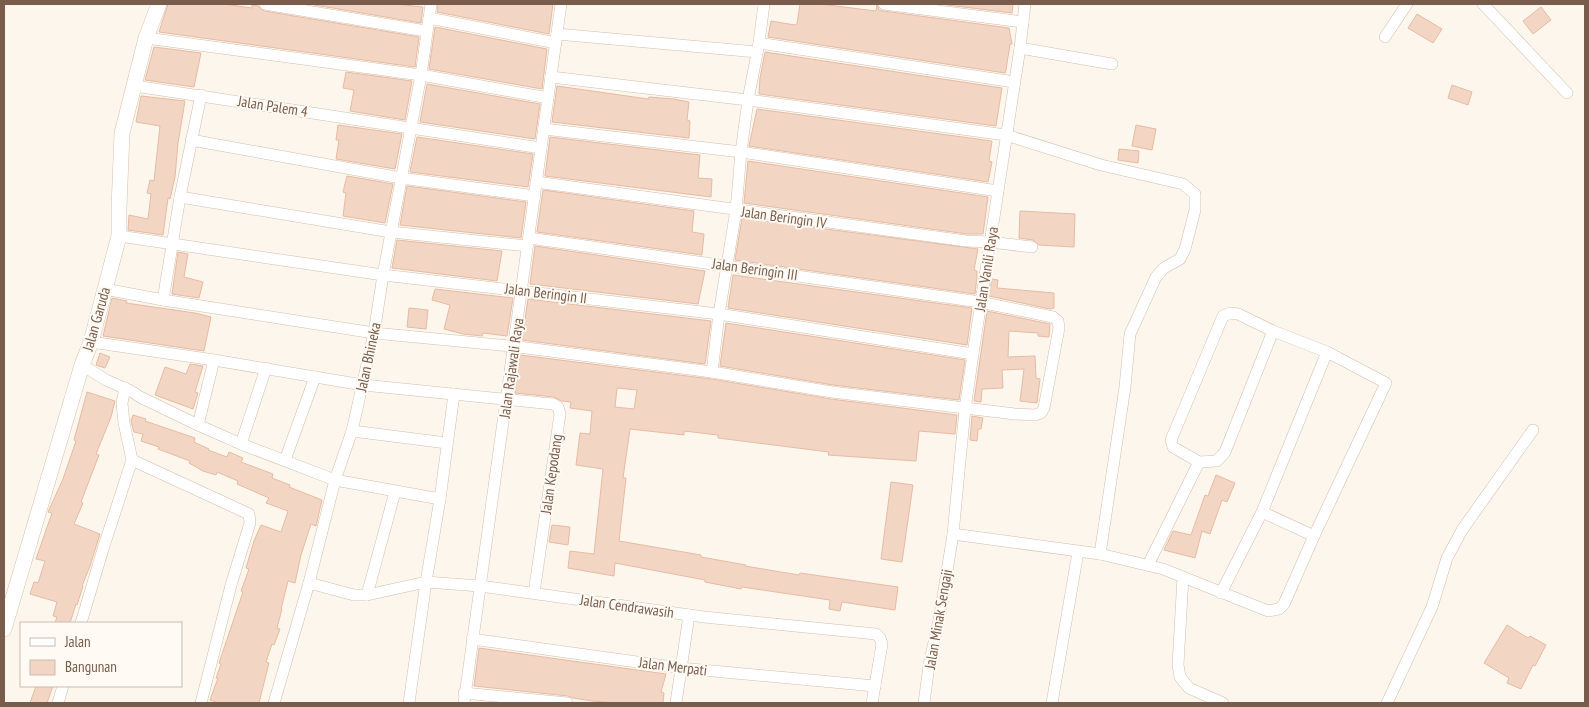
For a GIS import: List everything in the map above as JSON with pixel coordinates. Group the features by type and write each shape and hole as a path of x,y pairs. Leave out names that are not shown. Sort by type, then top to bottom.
{"street":[{"name":"Jalan Garuda","path":"4,630 82,365 91,342 119,236 122,134 146,38 159,4"},
{"path":"265,4 426,31"},
{"name":"Jalan Bhineka","path":"274,703 309,583 335,480 352,431 363,385 421,75 430,4"},
{"name":"Jalan Rajawali Raya","path":"464,698 562,4"},
{"path":"712,372 719,314 736,210 748,100 764,4"},
{"path":"884,4 1023,22"},
{"name":"Jalan Vanili Raya","path":"953,534 965,409 1020,48 1025,4"},
{"path":"1385,37 1407,4"},
{"path":"1483,4 1567,93"},
{"path":"428,18 556,39 758,48 1014,82"},
{"path":"146,38 421,75 548,98"},
{"path":"1020,48 1112,64"},
{"path":"551,77 748,100 1006,136 1101,166 1183,184 1195,194 1195,210 1185,250 1180,259 1164,268 1156,277 1130,334 1125,387 1100,554"},
{"name":"Jalan Palem 4","path":"135,86 541,148"},
{"path":"163,300 174,243 180,196 200,95"},
{"path":"544,128 741,152 998,191"},
{"path":"191,140 401,178 535,196"},
{"name":"Jalan Beringin IV","path":"536,182 966,242 990,242 1032,247"},
{"name":"Jalan Beringin III","path":"180,196 391,232 528,242 728,265 980,302 1053,317 1058,321 1059,328 1044,408 1041,413 1034,415 965,409"},
{"name":"Jalan Beringin II","path":"119,236 383,275 719,314 973,354"},
{"path":"105,289 374,333 514,346 712,372 832,392 965,409"},
{"path":"953,534 1100,554 1163,569 1268,610 1279,609 1284,604 1386,383 1327,352 1273,331 1238,314 1231,313 1223,316 1219,322 1171,440 1173,447 1199,462 1216,461 1226,452 1273,331"},
{"name":"Jalan Kepodang","path":"91,342 266,368 363,385 553,404 558,407 560,414 534,594"},
{"path":"1221,592 1262,512 1327,352"},
{"path":"198,424 214,360"},
{"path":"82,365 106,380 241,444 335,480 440,499"},
{"path":"241,444 266,368"},
{"path":"286,460 315,377"},
{"path":"81,622 132,460 122,403 125,388"},
{"path":"409,703 454,394"},
{"path":"1387,703 1432,607 1447,558 1462,530 1533,430"},
{"path":"352,431 447,442"},
{"path":"132,460 249,514 250,523 238,560 201,703"},
{"path":"1148,566 1199,462"},
{"path":"367,595 395,492"},
{"path":"1262,512 1314,536"},
{"name":"Jalan Minak Sengaji","path":"924,703 953,534"},
{"path":"1052,703 1078,552"},
{"path":"1182,577 1178,665 1180,677 1190,688 1223,703"},
{"name":"Jalan Cendrawasih","path":"309,583 354,595 367,595 426,582 480,586 689,615 876,634 882,644 872,703"},
{"path":"676,703 689,615"},
{"name":"Jalan Merpati","path":"472,638 680,668 875,686"},
{"path":"58,703 63,687"},
{"path":"464,698 567,703"}],"building":[{"path":"168,4 224,4 252,8 252,5 258,6 264,11 419,37 415,67 159,32"},
{"path":"309,4 395,4 423,7 421,23"},
{"path":"438,4 553,4 549,34 437,12"},
{"path":"800,4 820,4 876,11 877,4 879,10 883,11 1009,28 1012,44 1010,44 1006,70 1005,73 768,37 771,21 797,24"},
{"path":"940,4 1013,4 1012,13"},
{"path":"1541,7 1551,20 1533,34 1523,21"},
{"path":"1417,14 1442,29 1433,43 1408,28"},
{"path":"435,27 547,49 542,89 429,69"},
{"path":"154,47 201,53 194,87 145,80"},
{"path":"765,52 1002,88 996,126 759,94"},
{"path":"346,72 412,81 405,120 350,111 354,90 343,88"},
{"path":"427,84 540,104 535,139 420,122"},
{"path":"1452,85 1472,92 1468,105 1448,98"},
{"path":"557,86 648,99 649,97 689,102 687,120 690,121 689,138 552,122"},
{"path":"141,96 185,101 175,177 170,199 168,198 163,235 128,230 129,215 148,219 151,194 147,193 150,180 154,181 160,126 136,122"},
{"path":"757,109 992,141 989,161 992,162 988,182 749,146"},
{"path":"338,125 402,134 395,169 336,159 339,140 336,140"},
{"path":"1136,125 1156,129 1152,150 1132,146"},
{"path":"417,137 533,154 528,187 410,172"},
{"path":"550,137 700,155 698,178 712,179 711,197 545,176"},
{"path":"1119,149 1139,151 1138,163 1118,160"},
{"path":"748,161 988,197 983,234 967,234 744,203"},
{"path":"347,176 393,184 385,223 343,216 346,193 343,192"},
{"path":"407,186 526,202 521,238 400,225"},
{"path":"543,190 694,211 692,232 704,234 702,255 537,232"},
{"path":"1020,211 1075,214 1074,247 1039,245 1033,240 1019,238"},
{"path":"742,218 978,249 974,270 977,271 975,294 735,260"},
{"path":"397,240 502,251 497,281 392,268"},
{"path":"535,246 705,271 698,304 530,284"},
{"path":"178,252 188,254 184,277 203,282 199,298 172,294"},
{"path":"733,275 972,308 967,345 728,308"},
{"path":"992,279 998,280 997,288 1054,293 1054,308 1050,309 989,296"},
{"path":"435,289 513,298 507,336 483,333 482,336 463,334 444,329 450,305 432,300"},
{"path":"112,298 127,301 126,303 211,317 204,351 103,336"},
{"path":"528,299 711,321 705,364 522,340"},
{"path":"409,308 428,310 426,329 407,327"},
{"path":"987,311 1050,324 1049,337 1038,336 1038,333 1009,331 1008,357 1035,356 1036,378 1040,379 1037,403 1020,401 1024,369 1002,370 1003,388 982,389 981,402 974,401"},
{"path":"726,323 965,360 959,400 833,385 720,366"},
{"path":"100,353 110,357 105,368 96,365"},
{"path":"520,355 711,379 831,399 957,415 955,434 919,431 916,461 828,455 829,452 718,438 718,435 684,431 684,435 630,429 623,478 626,478 619,541 799,575 800,573 898,587 895,610 842,602 840,611 829,609 830,600 742,587 741,589 705,582 705,580 615,563 614,576 568,568 570,551 594,554 603,469 576,465 580,433 590,434 592,411 570,408 571,402 562,401 554,397 515,393","holes":["617,388 637,390 634,409 615,407"]},
{"path":"190,364 203,366 195,392 198,393 193,409 155,395 165,367 186,374"},
{"path":"87,392 115,401 111,417 96,454 99,455 81,502 83,503 74,524 100,534 70,622 55,622 57,617 53,616 57,602 30,594 34,582 38,583 45,561 36,559 52,513 48,512 63,479 76,441 74,440"},
{"path":"133,415 195,438 194,442 208,450 227,457 229,452 243,458 241,462 273,474 272,478 322,500 316,526 311,524 301,555 295,583 288,581 277,628 280,629 274,645 272,644 266,662 269,663 259,703 219,703 210,700 218,678 216,678 221,664 219,663 243,592 241,591 249,569 246,568 254,541 261,525 281,532 288,511 266,503 269,498 237,484 238,481 217,472 216,475 203,471 189,463 190,461 141,441 143,434 134,432 131,421"},
{"path":"972,416 983,418 981,429 978,429 977,441 970,440"},
{"path":"1216,475 1235,483 1227,502 1222,500 1210,534 1202,531 1195,558 1164,550 1173,531 1191,535 1205,495 1208,496"},
{"path":"891,482 913,485 902,562 881,559"},
{"path":"552,525 570,527 568,545 549,542"},
{"path":"1507,625 1528,638 1530,636 1546,645 1521,689 1507,683 1509,678 1484,663"},
{"path":"479,648 666,674 661,692 664,693 663,703 592,701 568,696 474,686"},
{"path":"36,687 53,687 47,703 30,703"}]}
